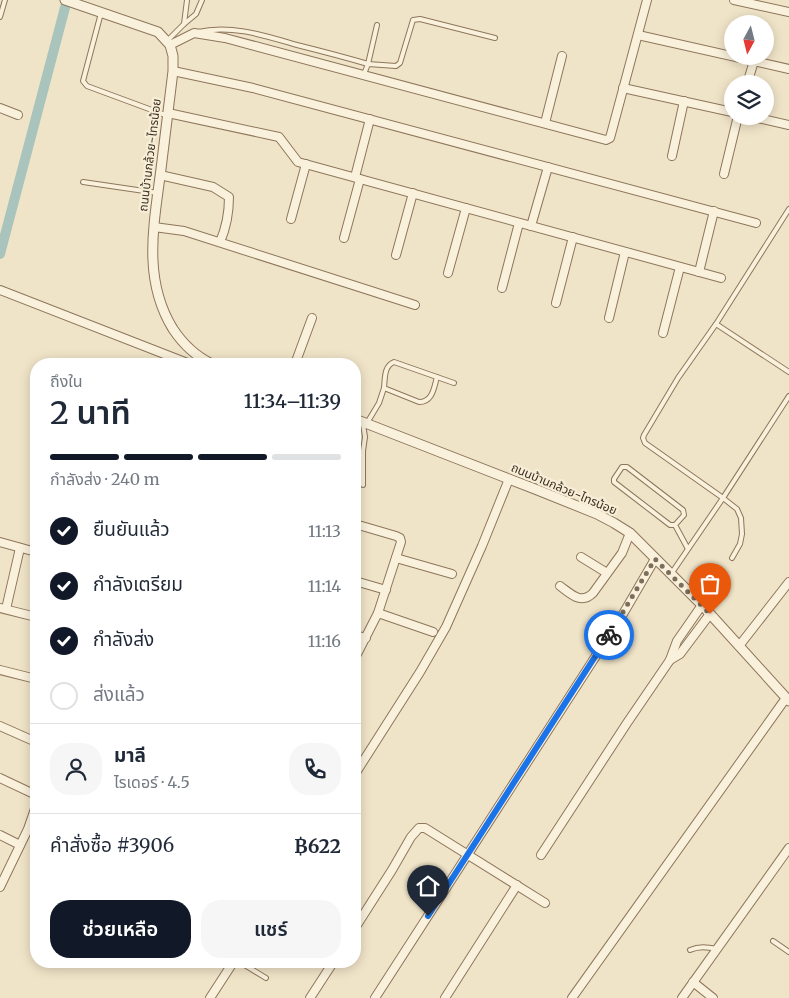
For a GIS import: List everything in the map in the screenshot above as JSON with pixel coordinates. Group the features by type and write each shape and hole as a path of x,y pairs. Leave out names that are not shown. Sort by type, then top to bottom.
{"street":[{"path":"69,2 158,32 169,43 194,33 225,38 608,139 610,138 647,0"},
{"path":"734,0 789,12"},
{"path":"638,35 724,54"},
{"name":"ถนนบ้านกล้วย-ไทรน้อย","path":"169,43 173,56 173,71 154,227 153,268 161,306 168,321 188,348 201,358"},
{"path":"545,123 562,56"},
{"path":"772,65 789,69"},
{"path":"173,71 253,88 756,223"},
{"path":"623,88 724,110"},
{"path":"672,156 684,102"},
{"path":"0,108 18,115"},
{"path":"168,114 280,137 298,162 721,278"},
{"path":"344,238 370,119"},
{"path":"774,122 789,125"},
{"path":"724,174 736,125"},
{"path":"291,219 306,164"},
{"path":"531,226 548,167"},
{"path":"160,175 213,187 229,196 228,220 220,242"},
{"path":"396,256 413,194"},
{"path":"448,273 466,208"},
{"path":"698,272 714,212"},
{"path":"502,288 519,223"},
{"path":"154,227 184,231 415,305"},
{"path":"556,303 573,237"},
{"path":"609,318 626,252"},
{"path":"662,333 680,266"},
{"path":"4,292 175,358"},
{"path":"297,358 312,318"},
{"name":"ถนนบ้านกล้วย-ไทรน้อย","path":"361,421 536,488 614,523 630,534 702,605 787,699"},
{"path":"361,765 420,672 446,627 509,479"},
{"path":"361,526 398,537 401,542 378,613 361,647"},
{"path":"560,586 578,598 583,600 588,598 593,594 622,553 630,534"},
{"path":"0,542 30,550"},
{"path":"20,548 3,609 30,616"},
{"path":"581,557 607,573"},
{"path":"396,558 452,574"},
{"path":"375,998 623,614 655,559"},
{"path":"738,646 789,582"},
{"path":"361,583 386,590"},
{"path":"541,855 626,723 670,660 677,641 702,605"},
{"path":"378,613 433,632"},
{"path":"670,660 680,654 710,614"},
{"path":"361,637 366,638"},
{"path":"0,670 30,678"},
{"path":"572,998 787,699"},
{"path":"0,726 30,739"},
{"path":"0,778 30,792"},
{"path":"0,887 30,821"},
{"path":"361,919 411,837 419,828 425,828 545,903"},
{"path":"0,835 20,845"},
{"path":"682,998 789,848"},
{"path":"445,998 517,885"},
{"path":"210,998 229,968"},
{"path":"310,998 329,968"},
{"path":"694,982 714,998"}],"lane":[{"path":"0,17 5,0"},
{"path":"184,24 187,0"},
{"path":"169,43 184,24 196,14 202,0"},
{"path":"101,12 83,81 87,86 168,114"},
{"path":"194,33 209,29 232,30 264,36 368,64 396,66 400,63 413,20 420,18 495,38"},
{"path":"364,74 368,64 376,25"},
{"path":"83,182 158,193"},
{"path":"732,558 740,544 742,526 737,509 645,443 643,438 678,378 716,324 789,210"},
{"path":"716,324 789,372"},
{"path":"361,418 379,403 384,388 386,369 388,365 394,362 454,383"},
{"path":"384,388 420,402 425,402 431,395 437,377"},
{"path":"671,574 724,498 789,396"},
{"path":"361,426 365,437 363,485"},
{"path":"675,526 684,515 683,510 627,468 624,467 619,470 614,482 670,525 675,526 688,549"},
{"path":"773,941 789,952"},
{"path":"690,950 700,947 717,949"},
{"path":"250,968 266,978"}],"waterway":[{"path":"0,254 67,0"}],"way so far":[{"path":"609,635 655,559 710,614"}],"route":[{"path":"428,916 609,635"}]}
